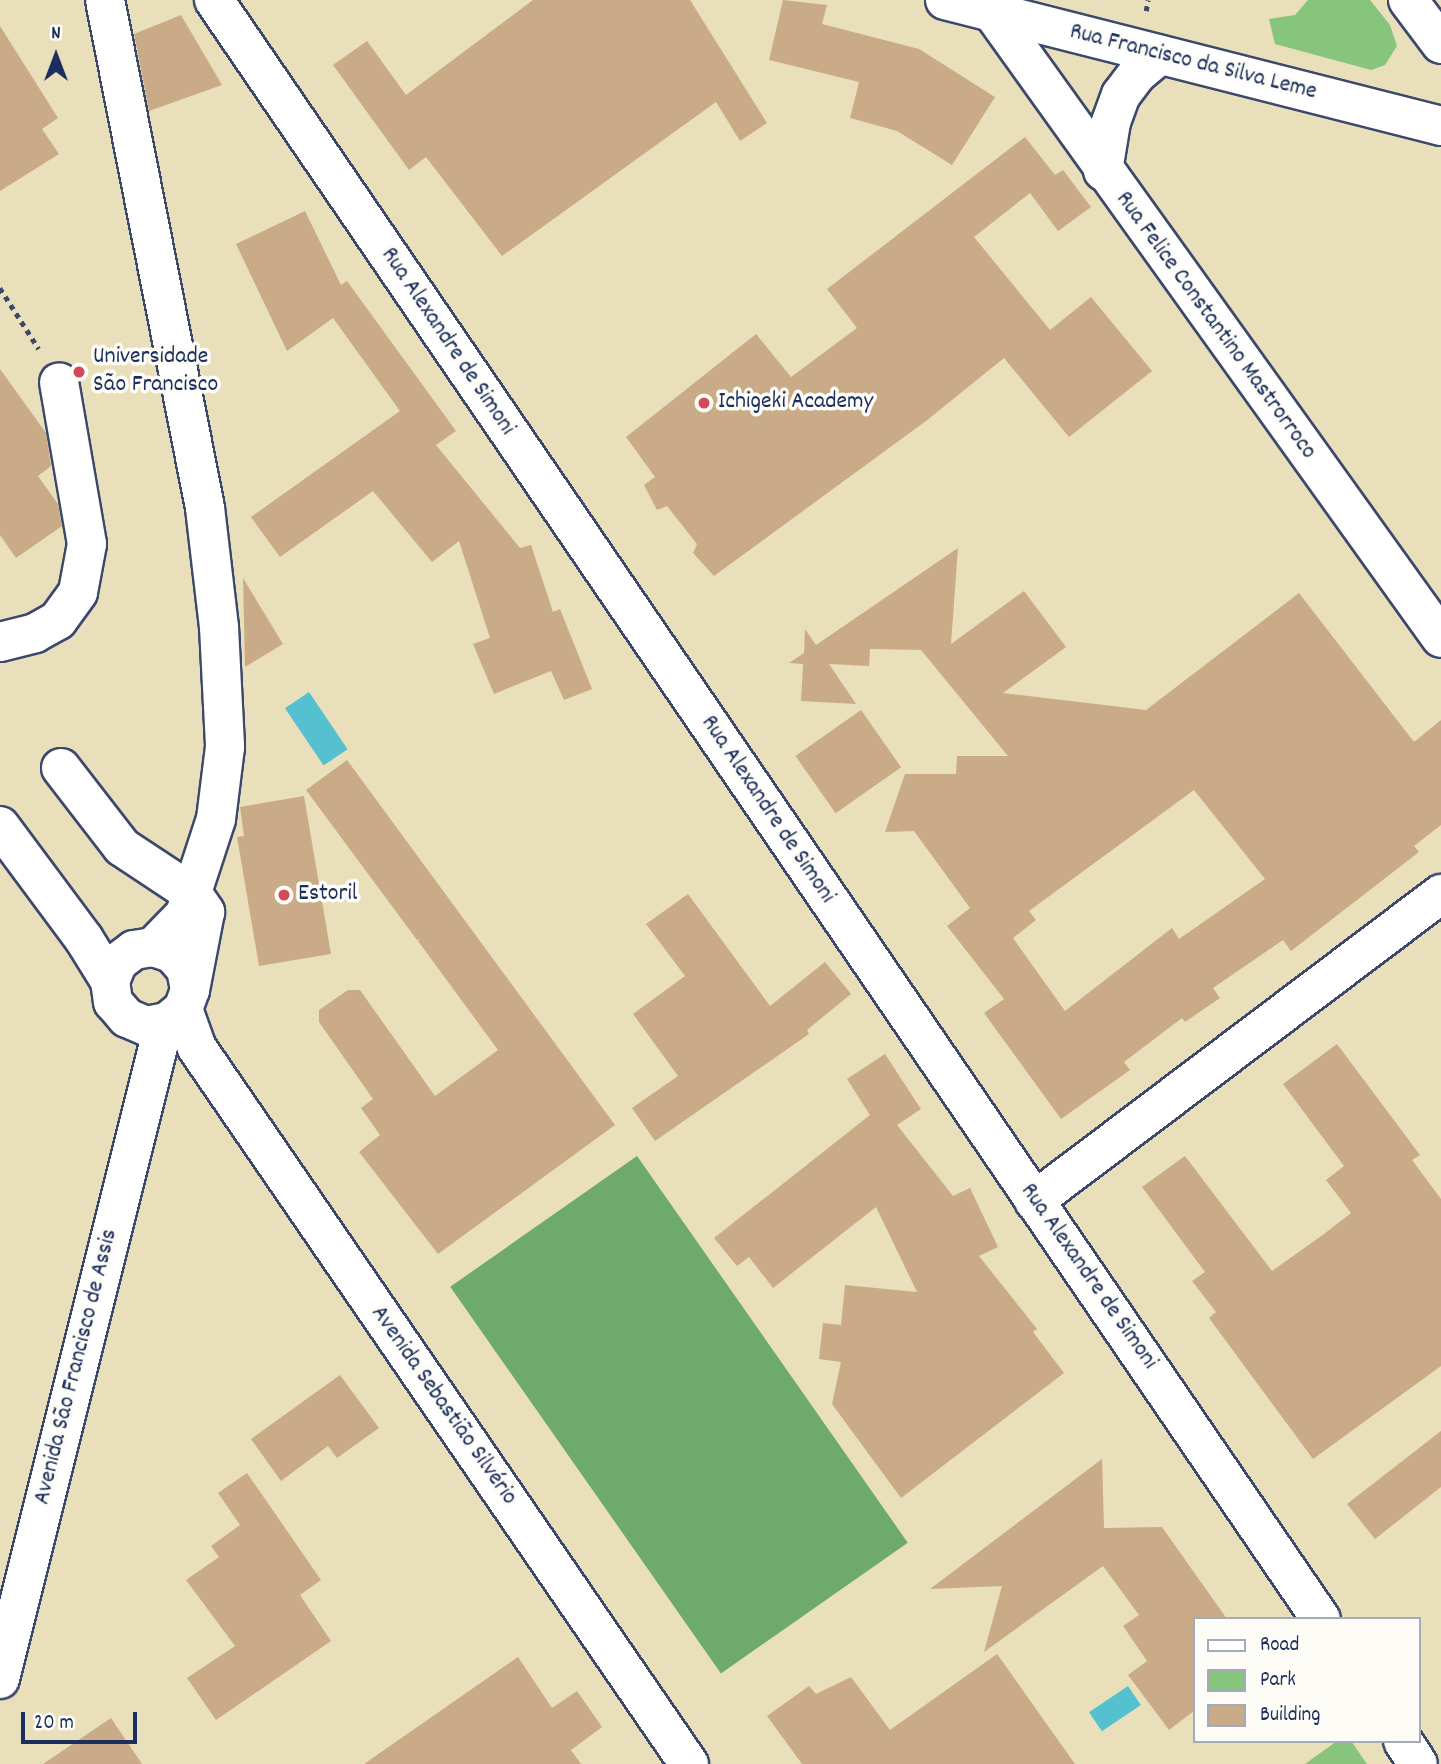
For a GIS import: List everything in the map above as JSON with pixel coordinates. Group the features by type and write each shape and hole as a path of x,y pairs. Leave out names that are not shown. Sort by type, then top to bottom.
{"street":[{"path":"105,0 205,508 219,627 225,747 216,819 193,894 184,914 143,948 118,962 110,981"},
{"name":"Rua Alexandre de Simoni","path":"214,0 1320,1617"},
{"name":"Rua Francisco da Silva Leme","path":"945,0 1441,126"},
{"path":"1408,0 1441,44"},
{"name":"Rua Felice Constantino Mastrorroco","path":"992,12 1103,172 1441,638"},
{"path":"1103,172 1111,122 1121,95 1137,74 1160,55"},
{"path":"0,642 35,633 58,620 78,592 88,544 59,382"},
{"path":"61,768 122,847 193,894"},
{"path":"0,826 85,939 110,981 113,1002 127,1018 167,1021"},
{"name":"Avenida São Francisco de Assis","path":"0,1679 167,1021 205,912 193,894"},
{"path":"1034,1200 1441,894"},
{"name":"Avenida Sebastião Silvério","path":"85,939 172,953 186,969 167,1021 197,1048 689,1764"},
{"path":"1404,1743 1418,1764"}],"path":[{"path":"1144,15 1148,0"},
{"path":"0,288 59,382"}],"green space":[{"path":"1308,0 1370,0 1390,25 1397,46 1385,65 1371,70 1275,44 1269,19 1295,15"},
{"path":"637,1156 908,1543 721,1673 450,1287"},
{"path":"1334,1743 1352,1743 1367,1764 1305,1764"}],"water":[{"path":"309,692 348,749 324,765 285,708"},
{"path":"1128,1686 1141,1705 1102,1731 1089,1712"}],"building":[{"path":"533,0 690,0 767,123 740,141 716,102 502,256 426,157 409,170 333,65 367,41 406,95"},
{"path":"783,0 827,5 822,24 919,49 995,97 952,165 897,131 850,118 859,82 769,60"},
{"path":"181,15 222,85 149,111 134,34"},
{"path":"0,26 58,118 42,129 59,154 0,191"},
{"path":"1025,137 1055,175 1063,170 1091,207 1058,231 1030,193 974,237 1050,330 1091,297 1152,371 1069,437 1004,358 926,421 714,576 693,553 697,544 667,506 657,510 644,485 655,477 626,437 756,334 791,377 857,328 827,289"},
{"path":"305,211 341,285 347,281 456,431 436,445 520,548 531,545 553,612 560,609 592,689 564,700 551,671 494,694 473,644 490,638 459,541 432,562 373,491 280,557 251,517 400,411 333,318 287,351 236,244"},
{"path":"0,369 46,433 51,466 38,476 58,504 62,526 16,558 0,535"},
{"path":"958,548 951,644 1024,591 1066,647 1003,693 1146,710 1299,593 1414,742 1441,720 1441,825 1414,846 1419,852 1291,951 1283,940 1213,988 1220,998 1185,1022 1182,1018 1124,1062 1130,1070 1061,1119 984,1013 1004,999 947,926 970,908 914,831 885,832 905,774 956,774 957,756 1008,756 921,650 870,649 869,666 829,664 856,704 801,701 803,664 789,663 804,653 805,629 816,645","holes":["1194,790 1265,879 1179,939 1172,928 1065,1011 1013,938 1036,920 1029,911"]},
{"path":"243,578 283,644 245,667"},
{"path":"861,710 901,767 836,813 795,756"},
{"path":"347,760 615,1125 438,1254 359,1152 380,1135 361,1108 373,1099 319,1022 319,1010 348,990 360,990 435,1096 498,1050 418,941 421,939 417,940 306,790"},
{"name":"Estoril","path":"304,796 331,954 259,966 237,837 244,836 240,807"},
{"path":"688,894 770,1006 825,962 851,994 807,1030 809,1034 655,1141 632,1108 678,1076 633,1014 685,976 646,924"},
{"path":"1337,1044 1420,1155 1412,1160 1441,1199 1441,1366 1313,1459 1209,1318 1216,1312 1192,1281 1205,1272 1142,1187 1185,1156 1272,1271 1324,1234 1351,1213 1326,1180 1344,1166 1283,1084"},
{"path":"885,1054 921,1109 897,1125 953,1196 970,1188 998,1247 979,1256 1037,1329 1033,1332 1064,1373 901,1498 832,1404 841,1362 819,1359 823,1323 841,1325 845,1285 917,1292 876,1207 773,1288 749,1257 737,1266 714,1238 870,1115 847,1079"},
{"path":"340,1375 379,1428 337,1458 328,1446 281,1481 251,1439"},
{"path":"1441,1431 1441,1487 1375,1539 1347,1504"},
{"path":"1102,1459 1104,1528 1162,1527 1226,1617 1192,1617 1192,1713 1169,1730 1128,1675 1147,1661 1123,1626 1139,1615 1103,1566 984,1652 1002,1586 930,1589"},
{"path":"247,1473 321,1580 300,1595 331,1641 216,1720 187,1678 235,1646 186,1580 219,1557 211,1546 240,1525 218,1493"},
{"path":"997,1654 1075,1764 802,1764 767,1716 809,1686 816,1694 851,1677 890,1730"},
{"path":"518,1657 552,1708 577,1691 602,1727 571,1750 581,1764 364,1764"},
{"path":"111,1718 142,1764 43,1764"}],"place":[{"name":"Universidade São Francisco","path":"79,372"},
{"name":"Ichigeki Academy","path":"704,403"},
{"name":"Estoril","path":"284,895"}]}
